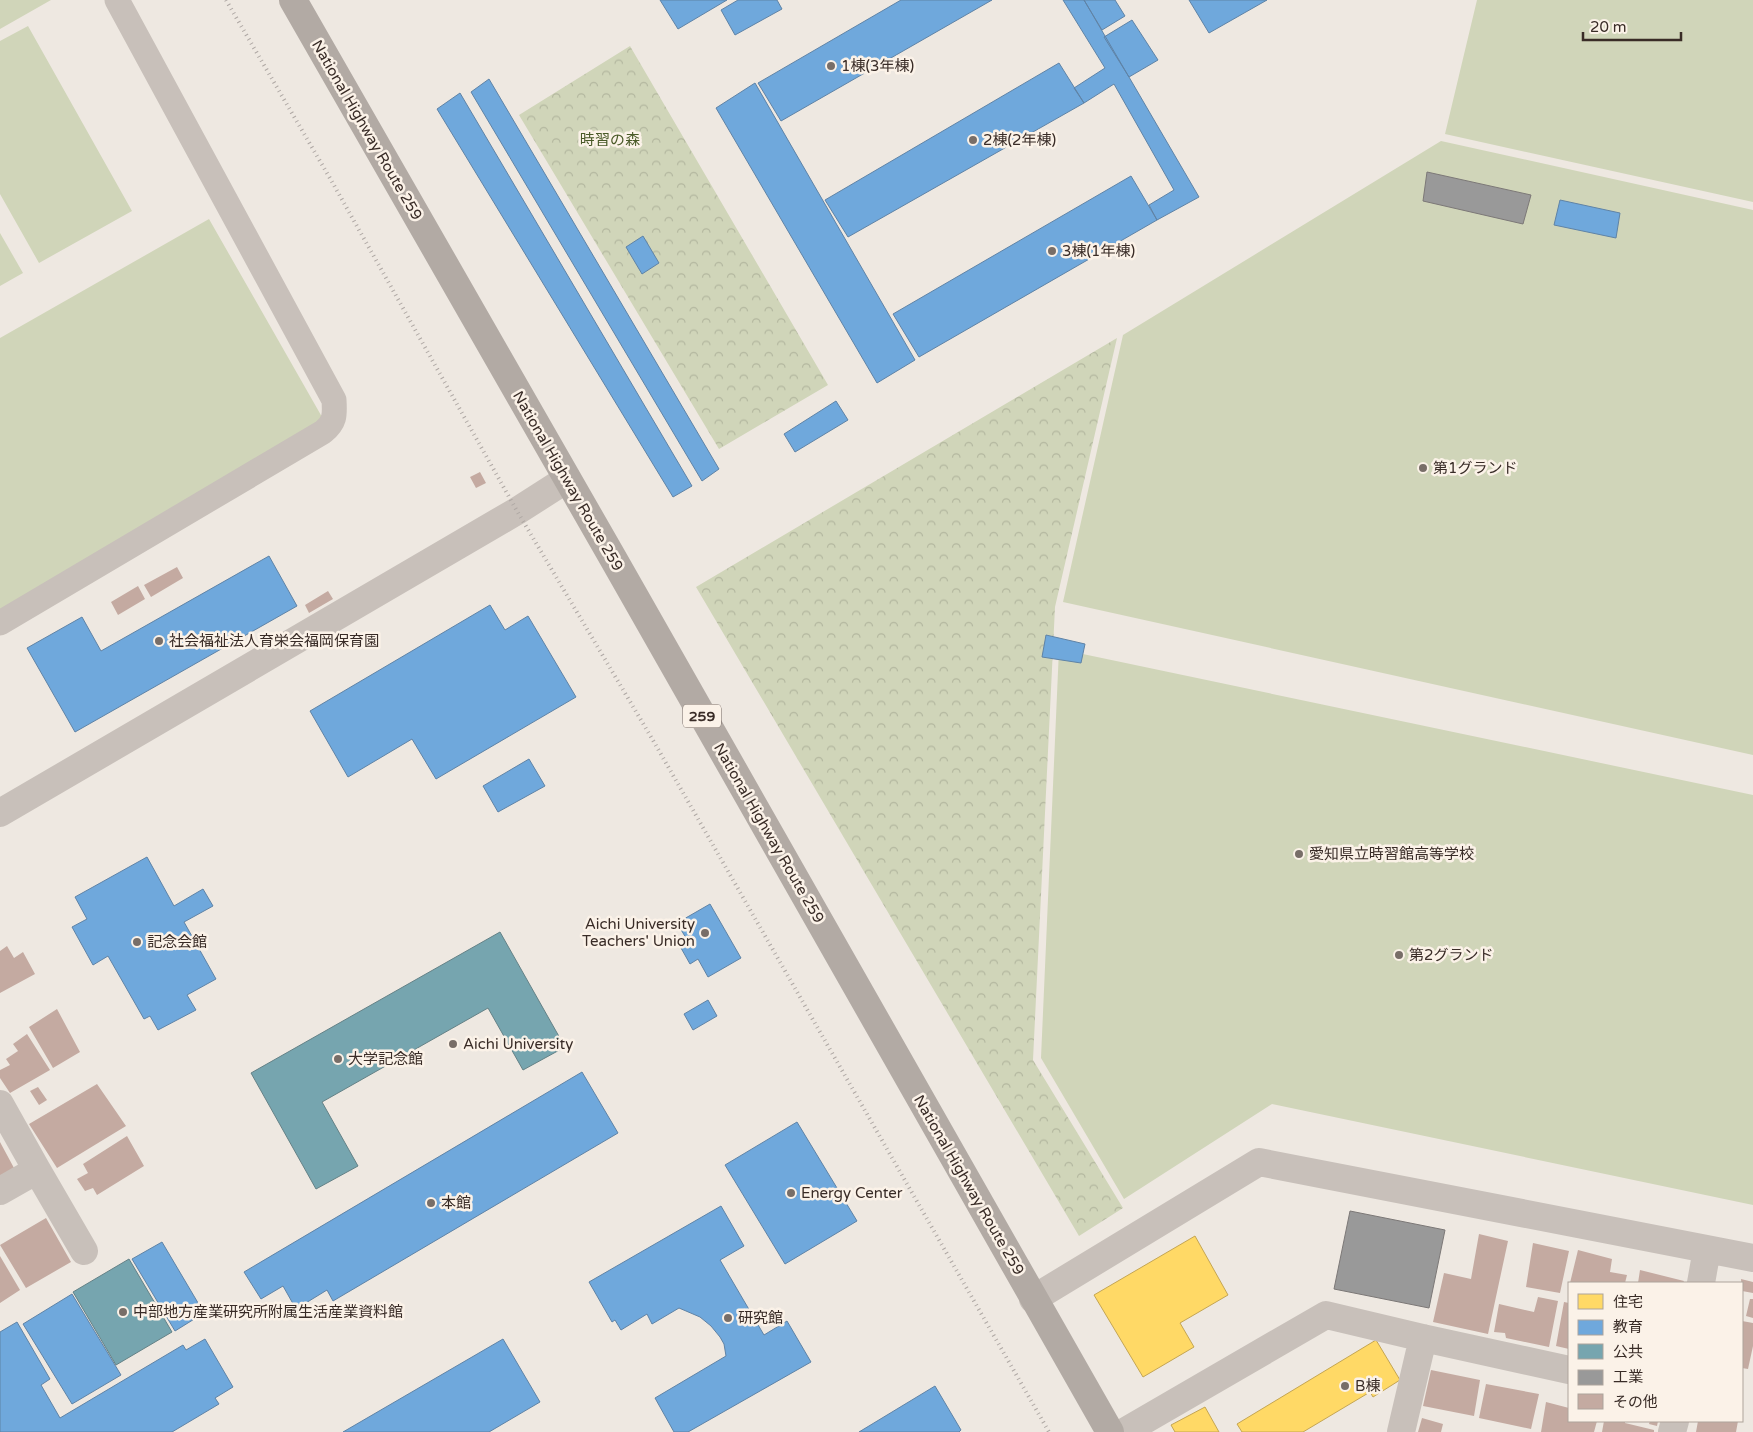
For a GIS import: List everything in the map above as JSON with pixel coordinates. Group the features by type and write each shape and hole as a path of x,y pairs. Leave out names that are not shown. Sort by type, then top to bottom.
{"highway":[{"name":"National Highway Route 259","path":"293,0 1110,1432"}],"street":[{"path":"0,623 323,432 332,424 335,411 334,400 117,0"},
{"path":"0,813 517,511 567,479"},
{"path":"0,1104 84,1251"},
{"path":"1033,1298 1259,1162 1753,1258"},
{"path":"0,1191 37,1170"},
{"path":"1701,1282 1707,1249"},
{"path":"1124,1432 1326,1315 1568,1370"},
{"path":"1401,1432 1423,1338"}],"green space":[{"path":"0,0 51,0 0,29"},
{"path":"1477,0 1753,0 1753,202 1445,134"},
{"path":"28,26 132,211 39,263 0,194 0,41"},
{"name":"時習の森","path":"630,46 828,385 719,449 519,115"},
{"name":"第1グランド","path":"1441,141 1753,210 1753,755 1063,602 1123,335"},
{"path":"209,219 326,424 0,610 0,338"},
{"path":"0,233 23,273 0,286"},
{"path":"1117,338 1055,607 1033,1060 1123,1208 1079,1236 696,587"},
{"name":"第2グランド","path":"1059,649 1753,795 1753,1205 1272,1104 1124,1199 1041,1058"}],"building: 住宅":[{"path":"1195,1236 1228,1295 1180,1323 1194,1347 1143,1377 1094,1295"},
{"name":"B棟","path":"1376,1340 1400,1380 1373,1397 1370,1392 1303,1432 1242,1432 1237,1424"},
{"path":"1205,1407 1219,1432 1175,1432 1171,1425"}],"building: 教育":[{"path":"660,0 727,0 678,29"},
{"path":"738,0 777,0 782,9 735,35 721,10"},
{"name":"1棟(3年棟)","path":"901,0 992,0 781,121 758,83"},
{"path":"1063,0 1084,0 1199,197 1157,220 1149,205 1174,190 1114,84 1084,103 1074,88 1105,68"},
{"path":"1084,0 1115,0 1125,16 1102,30"},
{"path":"1189,0 1267,0 1209,33"},
{"path":"1132,20 1158,60 1129,77 1104,37"},
{"name":"2棟(2年棟)","path":"1059,63 1084,103 848,237 825,200"},
{"path":"489,79 719,469 702,481 471,92"},
{"path":"755,83 915,360 877,383 716,108"},
{"path":"460,93 692,486 673,497 437,109"},
{"name":"3棟(1年棟)","path":"1131,176 1157,220 919,357 893,314"},
{"path":"1560,200 1620,213 1616,238 1554,225"},
{"path":"643,236 659,263 642,274 626,247"},
{"path":"836,401 848,420 795,452 784,434"},
{"path":"269,556 297,606 75,732 27,648 82,617 101,651"},
{"path":"490,605 505,630 528,616 576,697 436,779 412,739 348,777 310,711"},
{"path":"1046,635 1085,644 1081,663 1042,657"},
{"path":"529,759 545,786 498,812 483,786"},
{"name":"記念会館","path":"147,857 174,906 203,889 213,906 184,922 216,979 187,995 196,1010 158,1030 150,1016 144,1019 108,956 93,965 72,927 87,919 75,897"},
{"name":"Aichi University Teachers' Union","path":"710,904 741,958 708,977 698,959 690,964 681,948 689,943 677,923"},
{"path":"708,1000 717,1016 693,1030 684,1014"},
{"name":"本館","path":"582,1072 618,1133 333,1301 327,1290 296,1309 283,1286 261,1299 244,1272"},
{"name":"Energy Center","path":"797,1122 857,1221 785,1264 725,1165"},
{"name":"研究館","path":"721,1206 744,1246 720,1260 764,1335 787,1321 811,1362 688,1432 674,1432 655,1398 726,1356 724,1344 711,1326 700,1317 679,1308 652,1324 647,1314 621,1330 615,1320 612,1322 589,1282"},
{"path":"162,1242 204,1313 175,1331 132,1259"},
{"path":"72,1294 121,1375 72,1404 23,1324"},
{"path":"17,1322 50,1379 41,1385 60,1418 183,1345 186,1350 205,1339 233,1387 215,1398 219,1404 172,1432 0,1432 0,1332"},
{"path":"503,1339 540,1402 489,1432 343,1432"},
{"path":"935,1386 961,1430 959,1432 859,1432"}],"building: 公共":[{"name":"大学記念館","path":"500,932 565,1047 523,1070 488,1008 322,1102 358,1166 316,1189 251,1073"},
{"name":"中部地方産業研究所附属生活産業資料館","path":"129,1259 172,1332 116,1365 73,1292"}],"building: 工業":[{"path":"1427,172 1531,195 1523,224 1423,201"},
{"path":"1350,1211 1445,1230 1429,1308 1334,1289"}],"building: その他":[{"path":"480,472 486,483 476,488 470,477"},
{"path":"177,567 183,578 151,597 144,585"},
{"path":"138,586 145,599 118,615 111,602"},
{"path":"328,591 333,599 309,613 305,605"},
{"path":"7,946 14,958 23,952 35,974 0,993 0,951"},
{"path":"57,1009 80,1052 53,1068 29,1027"},
{"path":"27,1034 50,1070 10,1093 0,1078 0,1070 10,1065 6,1059 18,1051 13,1044"},
{"path":"97,1084 126,1126 57,1168 29,1124"},
{"path":"38,1087 47,1100 39,1105 30,1091"},
{"path":"127,1136 144,1166 97,1195 93,1188 85,1191 77,1179 88,1173 83,1164"},
{"path":"0,1142 14,1168 0,1176"},
{"path":"46,1218 71,1262 26,1288 0,1245"},
{"path":"1479,1234 1508,1241 1488,1334 1433,1322 1444,1273 1471,1279"},
{"path":"1533,1243 1569,1251 1560,1293 1526,1287"},
{"path":"1578,1250 1612,1259 1610,1272 1627,1275 1625,1282 1570,1282"},
{"path":"0,1256 20,1290 0,1303"},
{"path":"1640,1270 1684,1281 1684,1282 1638,1282"},
{"path":"1741,1279 1753,1282 1753,1293 1743,1291 1743,1282"},
{"path":"1538,1297 1558,1301 1549,1347 1506,1338 1505,1333 1494,1332 1499,1304 1534,1312"},
{"path":"1750,1299 1753,1299 1753,1318 1746,1316"},
{"path":"1564,1302 1568,1303 1568,1349 1556,1346"},
{"path":"1743,1321 1753,1323 1753,1346 1748,1369 1743,1368"},
{"path":"1431,1370 1480,1380 1474,1416 1423,1406"},
{"path":"1486,1384 1539,1394 1531,1429 1479,1418"},
{"path":"1546,1402 1568,1408 1568,1422 1597,1422 1594,1432 1541,1432"},
{"path":"1422,1418 1443,1424 1441,1432 1418,1432"},
{"path":"1604,1422 1625,1422 1654,1430 1654,1432 1602,1432"},
{"path":"1650,1422 1658,1422 1657,1426 1649,1424"},
{"path":"1698,1422 1738,1422 1736,1432 1696,1432"}],"railway":[{"path":"226,0 331,180 517,511 654,742 1049,1432"}],"place":[{"name":"1棟(3年棟)","path":"831,66"},
{"name":"2棟(2年棟)","path":"973,140"},
{"name":"3棟(1年棟)","path":"1052,251"},
{"name":"第1グランド","path":"1423,468"},
{"name":"社会福祉法人育栄会福岡保育園","path":"159,641"},
{"name":"愛知県立時習館高等学校","path":"1299,854"},
{"name":"Aichi University Teachers' Union","path":"705,933"},
{"name":"記念会館","path":"137,942"},
{"name":"第2グランド","path":"1399,955"},
{"name":"Aichi University","path":"453,1044"},
{"name":"大学記念館","path":"338,1059"},
{"name":"Energy Center","path":"791,1193"},
{"name":"本館","path":"431,1203"},
{"name":"中部地方産業研究所附属生活産業資料館","path":"123,1312"},
{"name":"研究館","path":"728,1318"},
{"name":"B棟","path":"1345,1386"}]}
